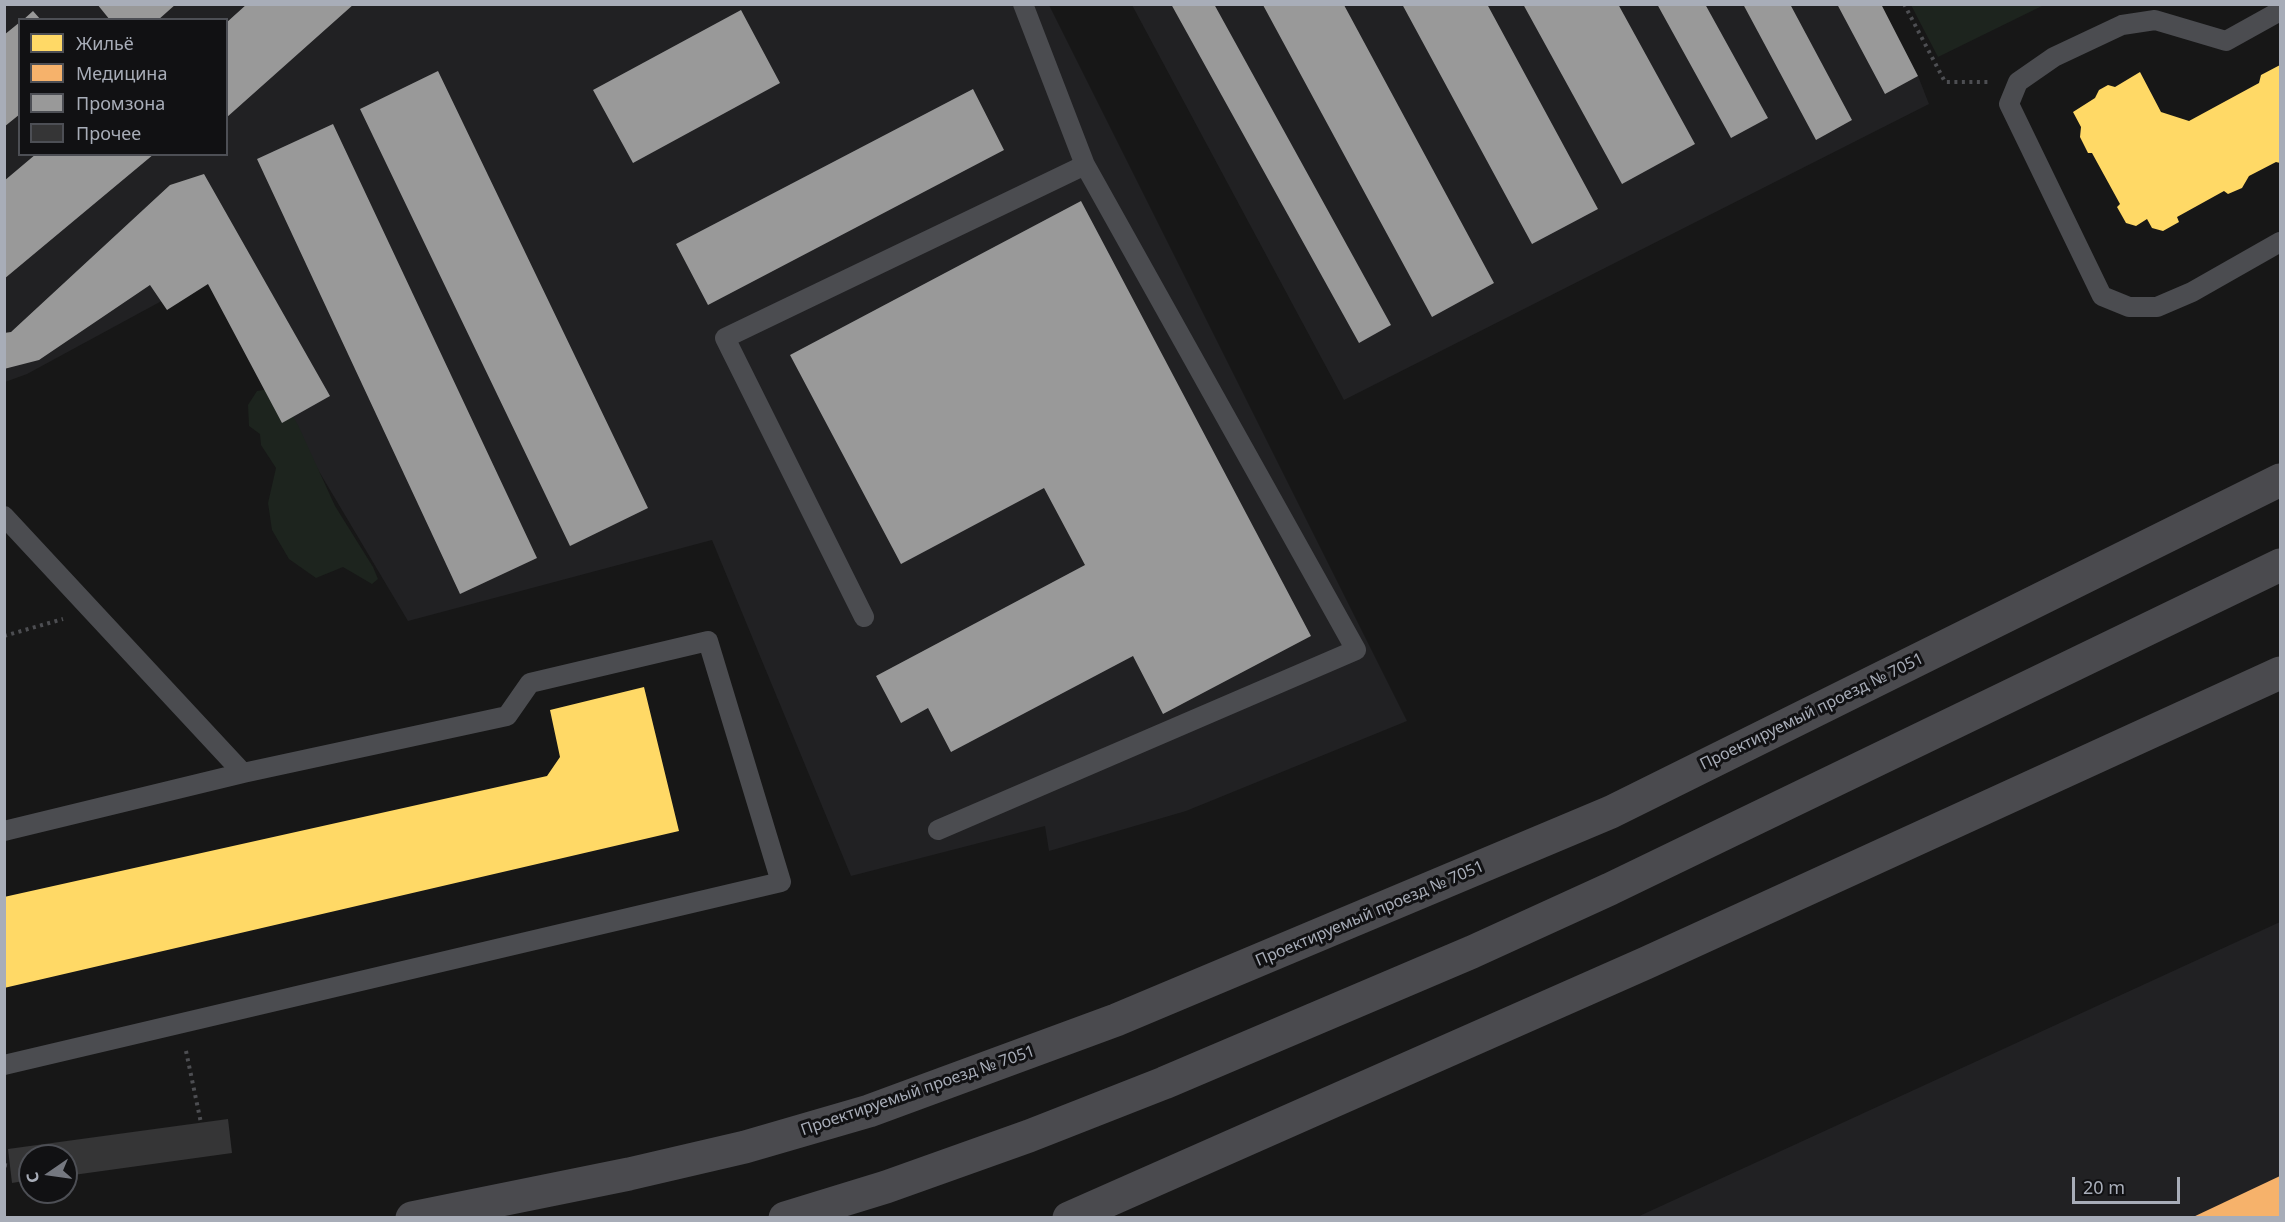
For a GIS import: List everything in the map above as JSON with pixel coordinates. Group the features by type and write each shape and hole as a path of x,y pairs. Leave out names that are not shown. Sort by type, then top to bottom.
{"main road":[{"name":"Проектируемый проезд № 7051","path":"412,1218 629,1174 744,1147 869,1111 1116,1020 1611,812 2280,480"},
{"path":"785,1218 886,1187 1029,1136 1164,1083 1461,956 1610,889 2280,565"},
{"path":"1069,1218 1668,953 2280,674"}],"lane":[{"path":"938,830 1356,650 1085,165 1023,4"},
{"path":"2280,11 2226,41 2155,21 2122,25 2054,57 2018,82 2009,104 2102,296 2129,307 2157,307 2192,292 2280,242"},
{"path":"864,617 725,338 1085,165"},
{"path":"4,516 243,774"},
{"path":"4,831 243,774 507,716 530,683 708,641 781,882 4,1065"}],"path":[{"path":"1904,4 1945,82 2018,82"},
{"path":"4,636 69,617"},
{"path":"180,1024 201,1123"}],"shaded area":[{"path":"4,5 1049,5 1407,721 1186,811 1049,851 1045,826 851,876 712,540 408,621 204,278 27,374 5,382"},
{"path":"1132,5 1881,5 1918,76 1929,104 1344,400"},
{"path":"1911,5 2044,5 1938,57"},
{"path":"276,388 298,425 335,506 373,567 378,579 372,584 343,567 316,578 289,559 272,530 268,503 276,468 261,445 260,434 249,426 248,405 257,391"},
{"path":"2280,922 2280,1217 1635,1218 1648,1212"}],"building: Жильё":[{"path":"2280,65 2280,163 2276,162 2249,176 2242,188 2228,194 2224,191 2177,217 2179,222 2163,231 2152,228 2147,219 2136,226 2126,223 2117,207 2120,204 2092,153 2088,153 2080,137 2081,127 2073,112 2095,98 2099,90 2108,85 2115,87 2140,72 2161,112 2189,121 2259,83 2261,75"},
{"path":"644,687 679,831 4,988 4,897 547,776 560,757 550,710"}],"building: Медицина":[{"path":"2280,1176 2280,1218 2191,1218"}],"building: Промзона":[{"path":"97,4 176,4 160,18 108,18"},
{"path":"247,4 354,4 228,116 228,21"},
{"path":"1171,4 1214,4 1391,325 1359,343"},
{"path":"1402,4 1487,4 1598,209 1532,244"},
{"path":"1523,4 1618,4 1695,144 1622,184"},
{"path":"1657,4 1705,4 1768,118 1731,138"},
{"path":"1743,4 1790,4 1852,120 1816,140"},
{"path":"1837,4 1881,4 1918,76 1885,94"},
{"path":"1263,5 1344,5 1494,283 1432,317"},
{"path":"741,10 780,83 633,163 593,90"},
{"path":"33,11 39,18 25,18"},
{"path":"18,24 18,116 4,127 4,35"},
{"path":"438,71 648,508 570,546 360,109"},
{"path":"973,89 1004,150 708,305 676,244"},
{"path":"333,124 537,558 460,594 257,159"},
{"path":"34,156 152,156 4,279 4,181"},
{"path":"204,174 330,396 282,423 208,284 167,310 150,285 39,360 4,369 4,333 11,332 170,185"},
{"path":"1081,201 1311,636 1163,714 1133,656 951,752 928,708 901,723 876,676 1085,565 1044,488 901,564 790,355"}],"building: Прочее":[{"path":"228,1119 232,1153 78,1174 78,1144 45,1144"},
{"path":"18,1148 18,1182 12,1183 8,1149"}]}
